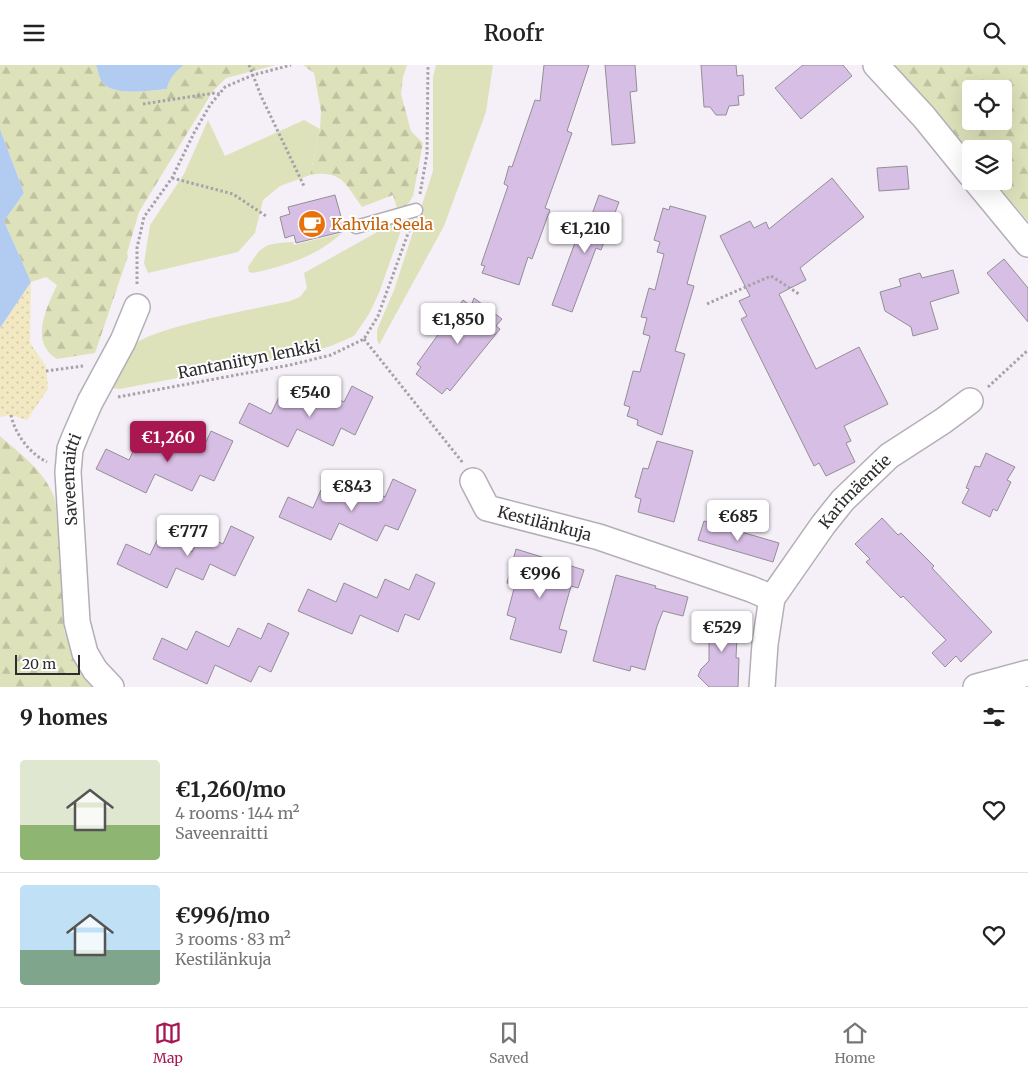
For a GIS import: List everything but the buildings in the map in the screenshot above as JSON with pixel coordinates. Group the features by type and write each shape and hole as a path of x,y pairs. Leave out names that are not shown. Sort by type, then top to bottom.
{"street":[{"path":"876,65 924,117 962,164"},
{"path":"983,190 1028,244"},
{"name":"Saveenraitti","path":"111,687 95,669 85,653 77,623 68,472 70,449 90,402 123,341 137,307"},
{"name":"Karimäentie","path":"762,687 765,644 772,598 843,500 889,455 943,421 970,401"},
{"name":"Kestilänkuja","path":"473,481 486,508 599,537 751,589 772,598"},
{"path":"976,687 1028,673"}],"lane":[{"path":"356,227 416,210"}],"path":[{"path":"249,65 261,96 304,186"},
{"path":"137,307 136,248 144,217 172,178 210,105 225,87 253,75 291,65"},
{"path":"428,65 427,154 424,176 416,210 378,316 364,339 458,456 473,481"},
{"path":"142,104 215,93 220,94"},
{"path":"172,178 232,194 266,216"},
{"path":"708,305 771,276 799,294"},
{"name":"Rantaniityn lenkki","path":"90,402 290,365 332,355 364,339"},
{"path":"970,401 997,381 1028,350"},
{"path":"46,371 110,362"},
{"path":"11,415 16,433 32,451 44,461 68,472"}],"green space":[{"path":"0,65 96,65 102,81 108,87 134,92 167,89 173,75 184,65 276,65 226,78 213,91 139,212 127,253 128,256 95,353 57,359 44,344 42,325 48,304 57,285 46,277 31,282 4,221 24,193 0,129"},
{"path":"303,65 407,65 401,94 411,131 423,143 413,196 407,206 397,208 393,195 362,207 347,186 336,177 329,174 310,175 320,129 321,111 314,73"},
{"path":"436,65 493,65 486,112 444,226 379,345 377,330 394,290 433,171 433,77"},
{"path":"896,65 1028,65 1028,221 1001,190 1012,190 1012,140 962,140 962,147 892,67"},
{"path":"208,120 225,156 304,120 320,129 310,175 280,186 263,200 255,233 238,252 148,273 144,263 150,225 184,174"},
{"path":"397,221 404,222 379,293 369,314 354,336 331,346 303,354 120,389 112,388 126,353 139,341 178,326 290,301 300,297 307,288 304,273"},
{"path":"342,233 322,248 300,259 266,270 249,272 248,267 253,259 266,246 293,242 294,245"},
{"path":"0,436 38,471 50,487 54,497 57,522 60,530 64,630 77,660 95,687 0,687"}],"sand":[{"path":"31,282 30,343 46,366 48,389 27,420 11,415 0,417 0,328"}],"water":[{"path":"96,65 184,65 173,75 167,89 134,92 108,87 102,81"},
{"path":"0,129 24,193 4,221 31,282 0,328"}],"place":[{"name":"Kahvila Seela","path":"312,224"}]}
